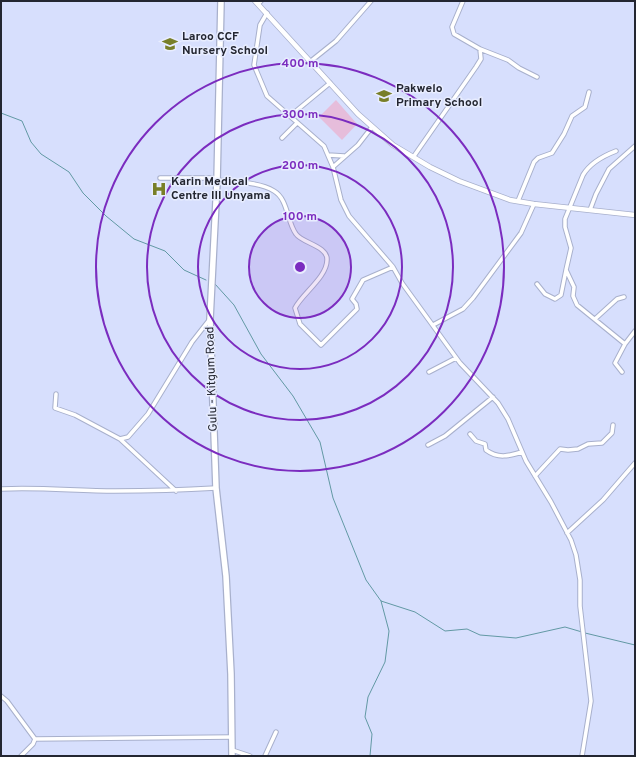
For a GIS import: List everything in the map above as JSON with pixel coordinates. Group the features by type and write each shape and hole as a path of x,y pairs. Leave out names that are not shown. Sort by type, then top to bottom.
{"main road":[{"name":"Gulu - Kitgum Road","path":"221,1 217,179 210,319 216,488 226,584 231,674 232,753"}],"street":[{"path":"311,61 336,41 371,1"},
{"path":"463,1 452,31 458,37 480,49 508,60 519,68 537,77"},
{"path":"258,2 358,114 393,145 459,181 518,201 635,215"},
{"path":"267,13 260,25 254,64 268,99 324,146 333,167 341,200 349,216 393,267 402,283 456,358 492,398 508,419 522,452 567,533 576,555 580,580 580,606 590,688 590,715 582,756"},
{"path":"414,156 481,59 480,49"},
{"path":"290,116 330,83"},
{"path":"518,201 534,162 538,158 552,153 564,134 572,116 582,111 585,107 589,92"},
{"path":"282,138 297,123"},
{"path":"333,167 358,145 372,127"},
{"path":"590,210 596,194 609,169 635,146"},
{"path":"537,284 545,294 555,299 561,295 571,248 564,226 565,219 586,170 600,158 616,151"},
{"path":"328,155 344,156"},
{"path":"160,178 217,179 266,188 276,192 285,204 288,218 296,234 302,239 312,243 325,254 327,263 321,274 295,308 300,324 321,344 357,309 356,304 352,299 361,282 393,267"},
{"path":"433,325 463,309 473,298 521,233 534,204"},
{"path":"566,270 574,287 573,296 577,305 625,344"},
{"path":"595,319 617,299 620,300 624,297"},
{"path":"120,439 128,437 148,414 192,342 210,319"},
{"path":"622,372 615,363 625,344 635,331"},
{"path":"429,372 456,358"},
{"path":"56,394 55,408 75,415 120,439 176,491"},
{"path":"428,444 446,436 492,398"},
{"path":"535,476 560,449 573,450 588,444 602,443 612,433 613,426"},
{"path":"470,434 476,441 485,444 486,450 497,457 511,456 522,452"},
{"path":"567,533 603,500 635,463"},
{"path":"1,489 176,491 216,488"},
{"path":"1,696 7,701 35,739"},
{"path":"265,756 276,732"},
{"path":"35,739 232,737"},
{"path":"21,756 33,744 35,739"},
{"path":"232,753 250,756"}],"shaded area":[{"path":"336,100 357,124 342,140 319,117"}],"waterway":[{"path":"1,113 22,121 31,142 41,154 69,172 83,193 106,216 134,239 165,251 184,270 206,280"},
{"path":"215,284 234,305 261,354 293,396 320,442 333,498 366,580 381,601 415,612 445,631 467,629 480,635 516,638 565,627 582,632"},
{"path":"370,756 372,734 365,717 368,697 385,662 389,631 381,601"},
{"path":"585,633 635,645"}],"place":[{"name":"Laroo CCF Nursery School","path":"170,44"},
{"name":"Pakwelo Primary School","path":"384,96"},
{"name":"Karin Medical Centre III Unyama","path":"159,189"}]}
